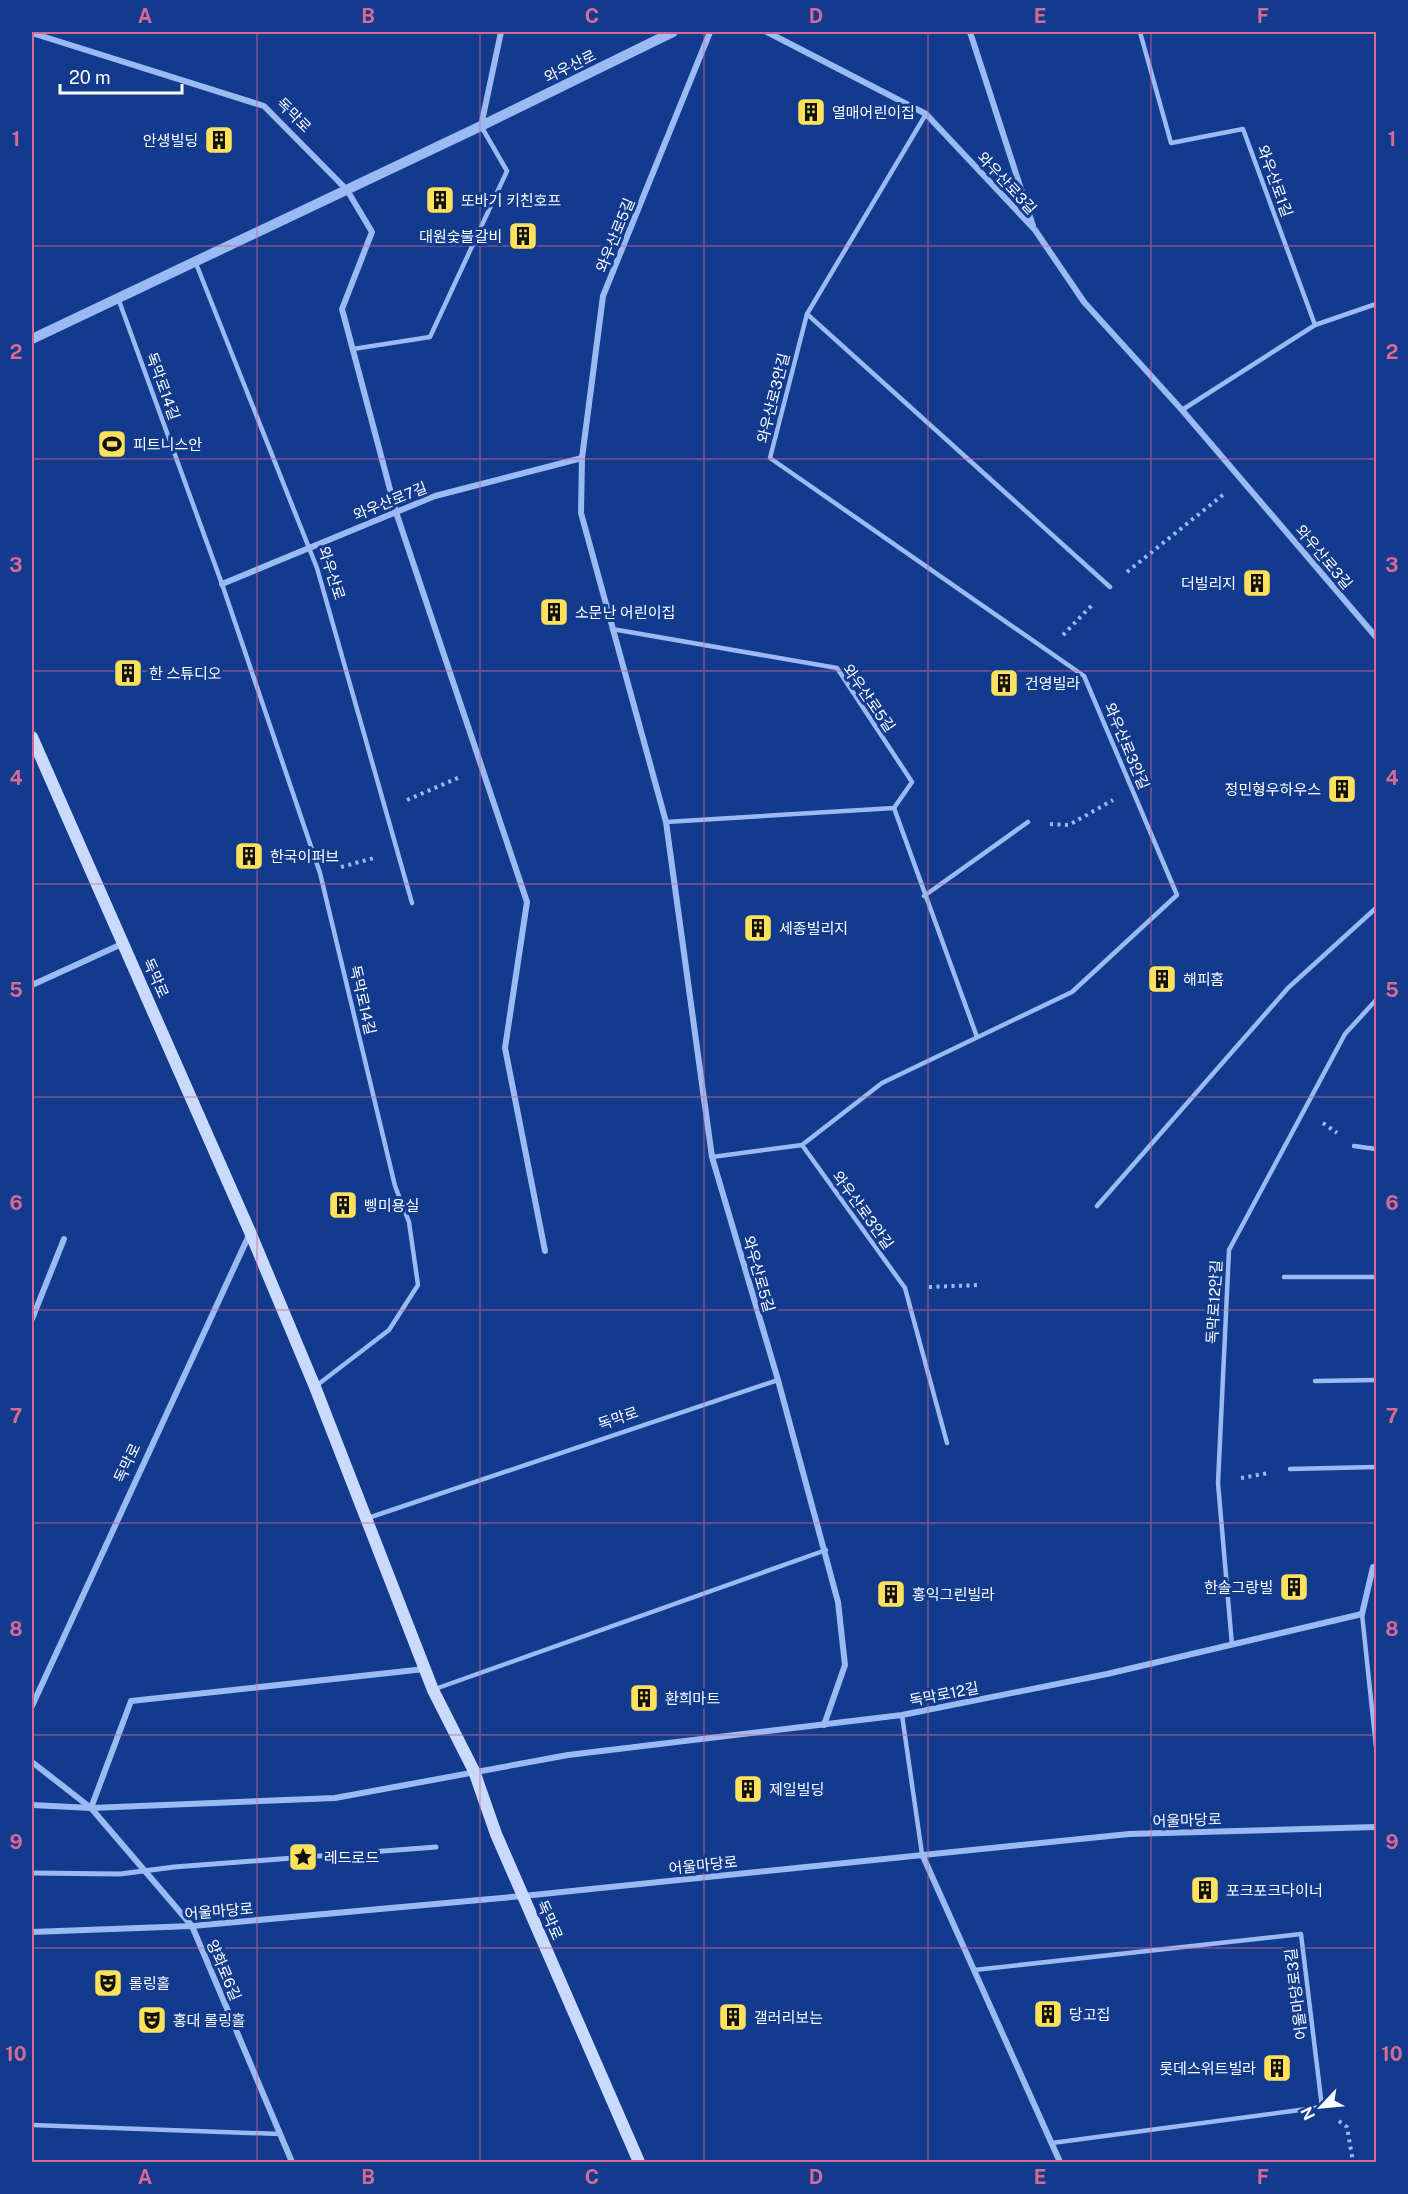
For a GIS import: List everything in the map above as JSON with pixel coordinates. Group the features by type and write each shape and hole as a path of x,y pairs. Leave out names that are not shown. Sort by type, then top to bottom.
{"main road":[{"name":"독막로","path":"32,737 250,1232 315,1387 433,1690 474,1771 496,1834 639,2163"}],"street":[{"path":"481,126 501,32"},
{"name":"와우산로","path":"32,339 481,126 673,32"},
{"name":"와우산로5길","path":"710,32 603,296 582,459 580,513 666,822 712,1157 778,1380 838,1602 845,1665 824,1725"},
{"name":"와우산로3길","path":"766,32 926,114 1035,230 1084,302 1182,410 1377,638"},
{"path":"970,32 1035,230"},
{"name":"독막로","path":"32,33 264,106 347,190 372,232 342,309 353,350"},
{"path":"353,350 396,512 527,902 505,1048 545,1251"},
{"name":"와우산로7길","path":"309,547 435,496 582,459"},
{"path":"222,584 309,547"},
{"path":"32,985 124,943"},
{"name":"독막로","path":"32,1706 250,1232"},
{"path":"32,1319 64,1239"},
{"path":"1362,1614 1373,1567 1377,1566"},
{"name":"독막로12길","path":"474,1771 568,1755 902,1715 1107,1674 1362,1614"},
{"path":"91,1808 131,1701 425,1669"},
{"name":"양화로6길","path":"32,1762 91,1808 192,1926 291,2163"},
{"path":"32,1805 91,1808 335,1798 474,1771"},
{"name":"어울마당로","path":"32,1932 192,1926 523,1896 1129,1834 1377,1827"},
{"path":"32,1873 146,1872 174,1867 436,1847"},
{"path":"922,1854 1060,2163"}],"lane":[{"name":"와우산로1길","path":"1140,32 1171,143 1243,129 1315,325"},
{"name":"와우산로3안길","path":"926,114 807,314 770,458 1084,676 1177,895 1072,992 882,1083 802,1145 905,1288 947,1443"},
{"path":"353,350 430,337 507,171 481,126"},
{"name":"와우산로","path":"195,261 309,547 412,903"},
{"name":"독막로14길","path":"118,298 222,584 320,873 395,1186 409,1222 418,1285 389,1330 315,1387"},
{"path":"1182,410 1315,325 1376,303"},
{"path":"807,314 1110,587"},
{"name":"와우산로5길","path":"612,629 837,668 912,782 894,808"},
{"path":"666,822 894,808 977,1037"},
{"path":"924,896 1028,822"},
{"path":"1097,1206 1288,988 1377,908"},
{"name":"독막로12안길","path":"1232,1645 1218,1482 1229,1250 1345,1034 1377,1000"},
{"path":"712,1157 802,1145"},
{"path":"1354,1146 1377,1149"},
{"path":"1284,1277 1377,1277"},
{"name":"독막로","path":"365,1519 778,1380"},
{"path":"1315,1381 1377,1380"},
{"path":"1290,1469 1377,1467"},
{"path":"433,1690 826,1551"},
{"path":"1362,1614 1377,1747"},
{"path":"902,1715 922,1854"},
{"name":"어울마당로3길","path":"974,1970 1301,1934 1322,2108"},
{"path":"1052,2143 1322,2108"},
{"path":"32,2125 280,2134"}],"path":[{"path":"1048,651 1110,587 1242,480"},
{"path":"384,810 482,768"},
{"path":"1069,825 1132,789"},
{"path":"320,873 398,851"},
{"path":"1305,1109 1354,1146"},
{"path":"905,1288 979,1285"},
{"path":"1218,1482 1290,1469"},
{"path":"1322,2108 1347,2127 1353,2163"}],"place":[{"name":"열매어린이집","path":"811,112"},
{"name":"안생빌딩","path":"219,140"},
{"name":"또바기 키친호프","path":"440,200"},
{"name":"대원숯불갈비","path":"523,236"},
{"name":"피트니스안","path":"112,444"},
{"name":"더빌리지","path":"1257,583"},
{"name":"소문난 어린이집","path":"554,612"},
{"name":"한 스튜디오","path":"128,673"},
{"name":"건영빌라","path":"1004,683"},
{"name":"정민형우하우스","path":"1342,789"},
{"name":"한국이퍼브","path":"249,856"},
{"name":"세종빌리지","path":"758,928"},
{"name":"해피홈","path":"1162,979"},
{"name":"삥미용실","path":"343,1205"},
{"name":"한솔그랑빌","path":"1294,1587"},
{"name":"홍익그린빌라","path":"891,1594"},
{"name":"환희마트","path":"644,1698"},
{"name":"제일빌딩","path":"748,1789"},
{"name":"레드로드","path":"303,1857"},
{"name":"포크포크다이너","path":"1205,1890"},
{"name":"롤링홀","path":"108,1983"},
{"name":"당고집","path":"1048,2014"},
{"name":"갤러리보는","path":"733,2017"},
{"name":"홍대 롤링홀","path":"152,2020"},
{"name":"롯데스위트빌라","path":"1277,2068"}]}
